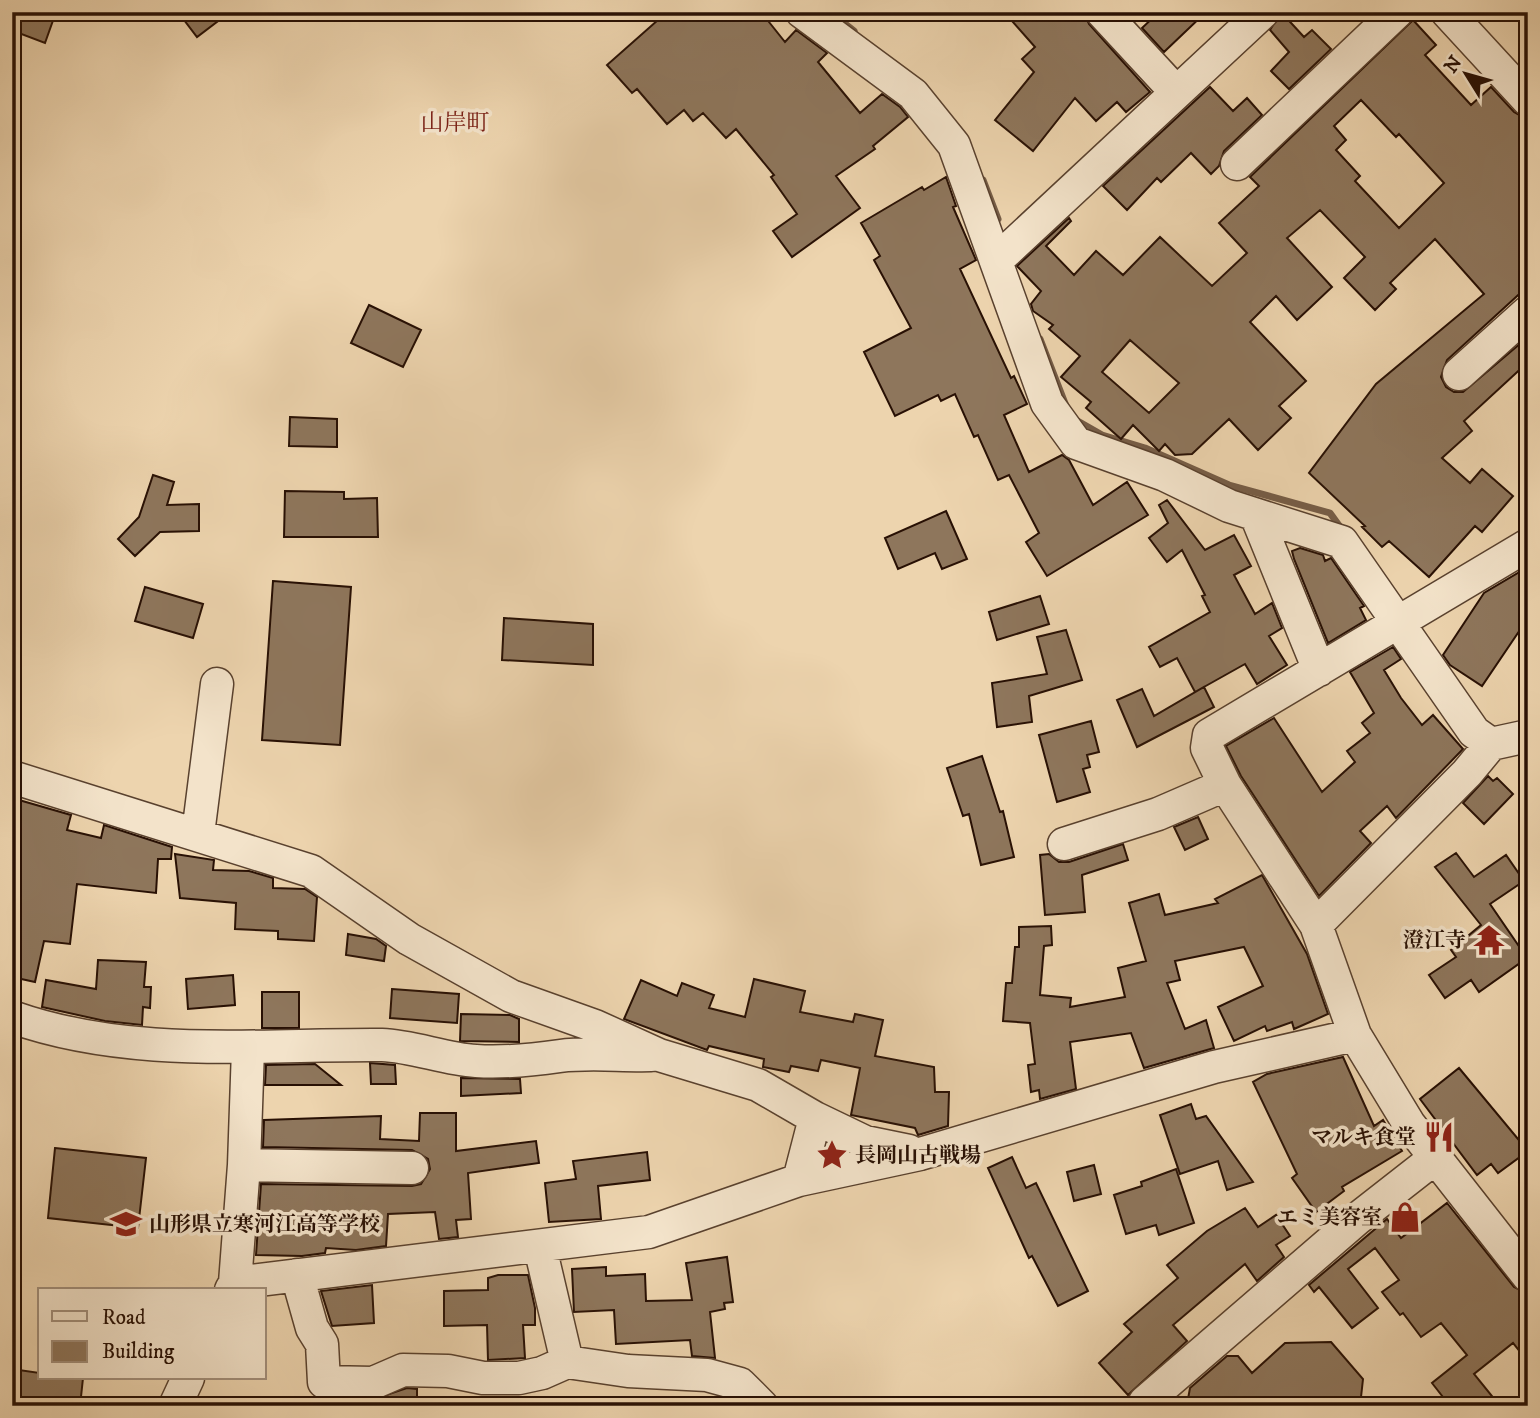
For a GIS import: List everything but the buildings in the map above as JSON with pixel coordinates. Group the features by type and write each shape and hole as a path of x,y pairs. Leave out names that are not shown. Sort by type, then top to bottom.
{"lane":[{"path":"802,12 913,94 954,145 1047,403 1076,443 1165,475 1229,506 1342,542 1474,732 1491,744"},
{"path":"1102,12 1177,92"},
{"path":"997,260 1263,12"},
{"path":"1237,164 1397,12"},
{"path":"1447,12 1528,100"},
{"path":"1459,374 1528,312"},
{"path":"1256,515 1318,670"},
{"path":"1528,545 1209,735 1207,748 1225,785 1316,925 1355,1035 1409,1124 1528,1276"},
{"path":"198,834 217,684"},
{"path":"1316,925 1467,773 1491,744 1528,736"},
{"path":"12,777 311,872 462,971 511,996 595,1026 659,1055 758,1085 815,1118 865,1142 920,1154"},
{"path":"1064,844 1158,814 1225,785"},
{"path":"12,1017 37,1026 131,1044 248,1049 386,1045 475,1061 540,1061 561,1056 659,1055"},
{"path":"248,1049 244,1164 233,1287 297,1275 649,1232 799,1180 920,1154 1214,1067 1355,1035"},
{"path":"799,1180 815,1118"},
{"path":"1145,1402 1357,1219 1435,1158"},
{"path":"244,1164 412,1168"},
{"path":"540,1247 567,1362"},
{"path":"297,1275 312,1328 322,1344 324,1382 373,1383 403,1370 448,1371 483,1378 519,1378 542,1373 567,1362 628,1371 707,1375 740,1384 762,1406"},
{"path":"175,1406 187,1380"}],"waterway":[{"path":"830,12 854,31"},
{"path":"983,180 998,219"},
{"path":"1040,339 1066,406"},
{"path":"1074,419 1102,435 1145,448 1229,485 1330,513 1343,531"}],"place":[{"name":"澄江寺","path":"1489,940"},
{"name":"マルキ食堂","path":"1439,1137"},
{"name":"長岡山古戦場","path":"832,1155"},
{"name":"エミ美容室","path":"1405,1217"},
{"name":"山形県立寒河江高等学校","path":"126,1224"}],"district":[{"name":"山岸町","path":"455,122"}]}
